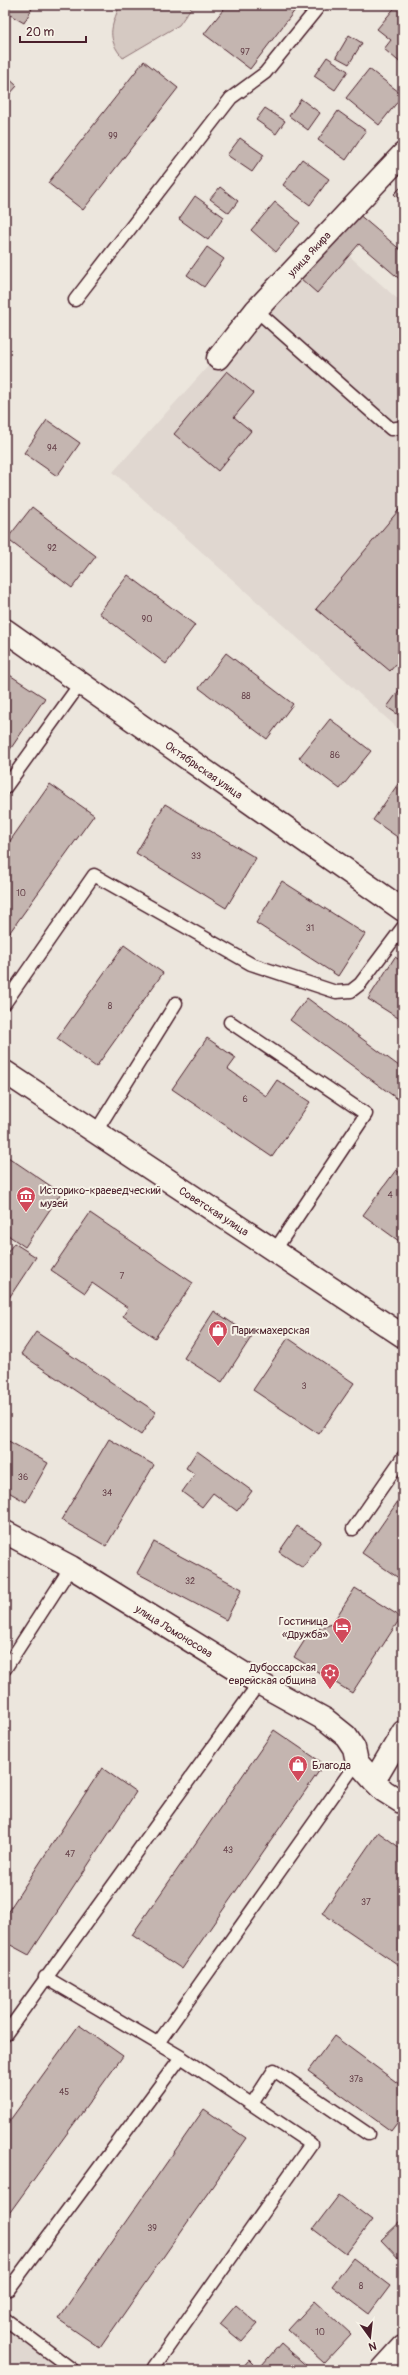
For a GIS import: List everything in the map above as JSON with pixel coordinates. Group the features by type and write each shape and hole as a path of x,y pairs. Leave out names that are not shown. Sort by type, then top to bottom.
{"street":[{"name":"улица Якира","path":"218,358 256,310 403,154"},
{"name":"Октябрьская улица","path":"5,630 403,910"},
{"name":"Советская улица","path":"5,1072 403,1336"},
{"name":"улица Ломоносова","path":"5,1532 71,1567 259,1684 326,1720 346,1736 354,1748 357,1762 374,1781 384,1791 403,1803"},
{"path":"374,1781 403,1732"},
{"path":"382,2370 403,2347"}],"lane":[{"path":"75,300 231,98 265,73 320,5"},
{"path":"256,310 391,429 403,427"},
{"path":"5,788 80,684"},
{"path":"5,1003 94,875 251,964 336,992 351,991 360,984 403,927"},
{"path":"95,1133 176,1003"},
{"path":"230,1022 366,1114 275,1250"},
{"path":"352,1529 403,1457"},
{"path":"5,1669 71,1567"},
{"path":"5,2035 45,1977 259,1684"},
{"path":"158,2043 357,1762"},
{"path":"45,1977 181,2057 311,2144 154,2367"},
{"path":"9,2289 181,2057"},
{"path":"252,2104 274,2070 368,2134"},
{"path":"5,2319 73,2370"}],"shaded area":[{"path":"120,5 193,5 179,25 123,58 112,38 114,20"},
{"path":"326,235 403,304 403,733 113,472"},
{"path":"5,2313 81,2370 5,2370"}],"building":[{"path":"5,5 34,5 24,23 5,12"},
{"path":"227,5 299,5 250,69 204,34"},
{"path":"397,5 403,8 403,65 384,49 391,40 377,29"},
{"path":"349,35 362,43 349,64 336,57"},
{"path":"327,57 348,71 335,90 314,76"},
{"path":"144,61 178,88 83,210 48,183"},
{"path":"369,69 403,95 379,125 346,98"},
{"path":"5,75 17,86 9,95 5,92"},
{"path":"301,99 320,113 308,130 289,116"},
{"path":"265,108 285,121 276,134 256,120"},
{"path":"338,111 366,131 346,160 318,140"},
{"path":"240,138 264,155 252,172 227,155"},
{"path":"302,159 329,179 310,205 283,185"},
{"path":"403,185 403,203 394,194"},
{"path":"220,187 238,201 229,213 210,199"},
{"path":"195,196 224,217 208,240 179,219"},
{"path":"275,202 300,223 276,252 251,230"},
{"path":"357,213 403,252 403,282 359,244 317,293 300,278"},
{"path":"207,247 224,259 204,287 187,275"},
{"path":"227,371 254,393 234,417 251,431 218,471 174,434"},
{"path":"47,420 80,443 57,476 24,453"},
{"path":"403,505 403,656 390,671 316,609"},
{"path":"32,507 96,556 72,588 7,539"},
{"path":"128,575 195,625 166,664 99,613"},
{"path":"226,653 293,704 267,739 199,688"},
{"path":"5,672 45,698 5,757"},
{"path":"403,685 403,718 387,707"},
{"path":"330,719 371,751 340,789 299,758"},
{"path":"400,781 403,783 403,841 373,820"},
{"path":"50,784 94,815 5,939 5,848"},
{"path":"165,804 256,858 226,908 136,853"},
{"path":"282,881 365,934 338,976 256,923"},
{"path":"124,945 163,973 96,1067 57,1039"},
{"path":"395,957 403,962 403,1021 368,999"},
{"path":"307,998 403,1069 403,1103 290,1020"},
{"path":"207,1038 236,1058 228,1069 266,1096 277,1080 310,1102 272,1157 172,1089"},
{"name":"Историко-краеведческий музей","path":"5,1155 61,1193 25,1247 5,1233"},
{"path":"396,1170 403,1175 403,1244 363,1215"},
{"path":"90,1213 193,1283 155,1338 123,1316 128,1308 92,1283 85,1293 51,1270"},
{"path":"14,1243 36,1257 5,1304 5,1256"},
{"name":"Парикмахерская","path":"214,1311 252,1336 222,1382 184,1358"},
{"path":"36,1332 156,1412 141,1435 21,1354"},
{"path":"288,1338 354,1383 319,1434 253,1390"},
{"path":"5,1439 48,1463 26,1502 5,1490"},
{"path":"109,1439 154,1465 106,1546 61,1520"},
{"path":"197,1451 252,1491 237,1511 213,1493 202,1507 182,1492 195,1474 186,1468"},
{"path":"403,1494 403,1581 362,1553"},
{"path":"297,1526 321,1541 303,1568 279,1552"},
{"path":"154,1542 242,1589 226,1620 137,1573"},
{"name":"Гостиница «Дружба»","path":"355,1588 401,1617 352,1693 294,1657 310,1632 332,1624"},
{"path":"274,1730 324,1764 182,1969 132,1935"},
{"path":"102,1768 136,1792 29,1955 5,1942 5,1916"},
{"path":"378,1832 403,1850 403,1968 322,1913"},
{"path":"79,2025 123,2056 5,2219 5,2127"},
{"path":"334,2036 403,2087 403,2115 391,2131 308,2071"},
{"path":"204,2109 246,2138 100,2348 58,2319"},
{"path":"339,2195 372,2220 346,2254 313,2229"},
{"path":"403,2219 403,2263 381,2240"},
{"path":"353,2258 390,2286 369,2314 332,2286"},
{"path":"315,2301 351,2334 324,2363 288,2330"},
{"path":"236,2305 258,2324 242,2342 220,2324"},
{"path":"281,2343 311,2370 268,2370 262,2365"},
{"path":"249,2360 259,2370 240,2370"}],"place":[{"name":"Историко-краеведческий музей","path":"26,1213"},
{"name":"Парикмахерская","path":"218,1347"},
{"name":"Гостиница «Дружба»","path":"342,1644"},
{"name":"Дубоссарская еврейская община","path":"330,1690"},
{"name":"Благода","path":"298,1782"}]}
